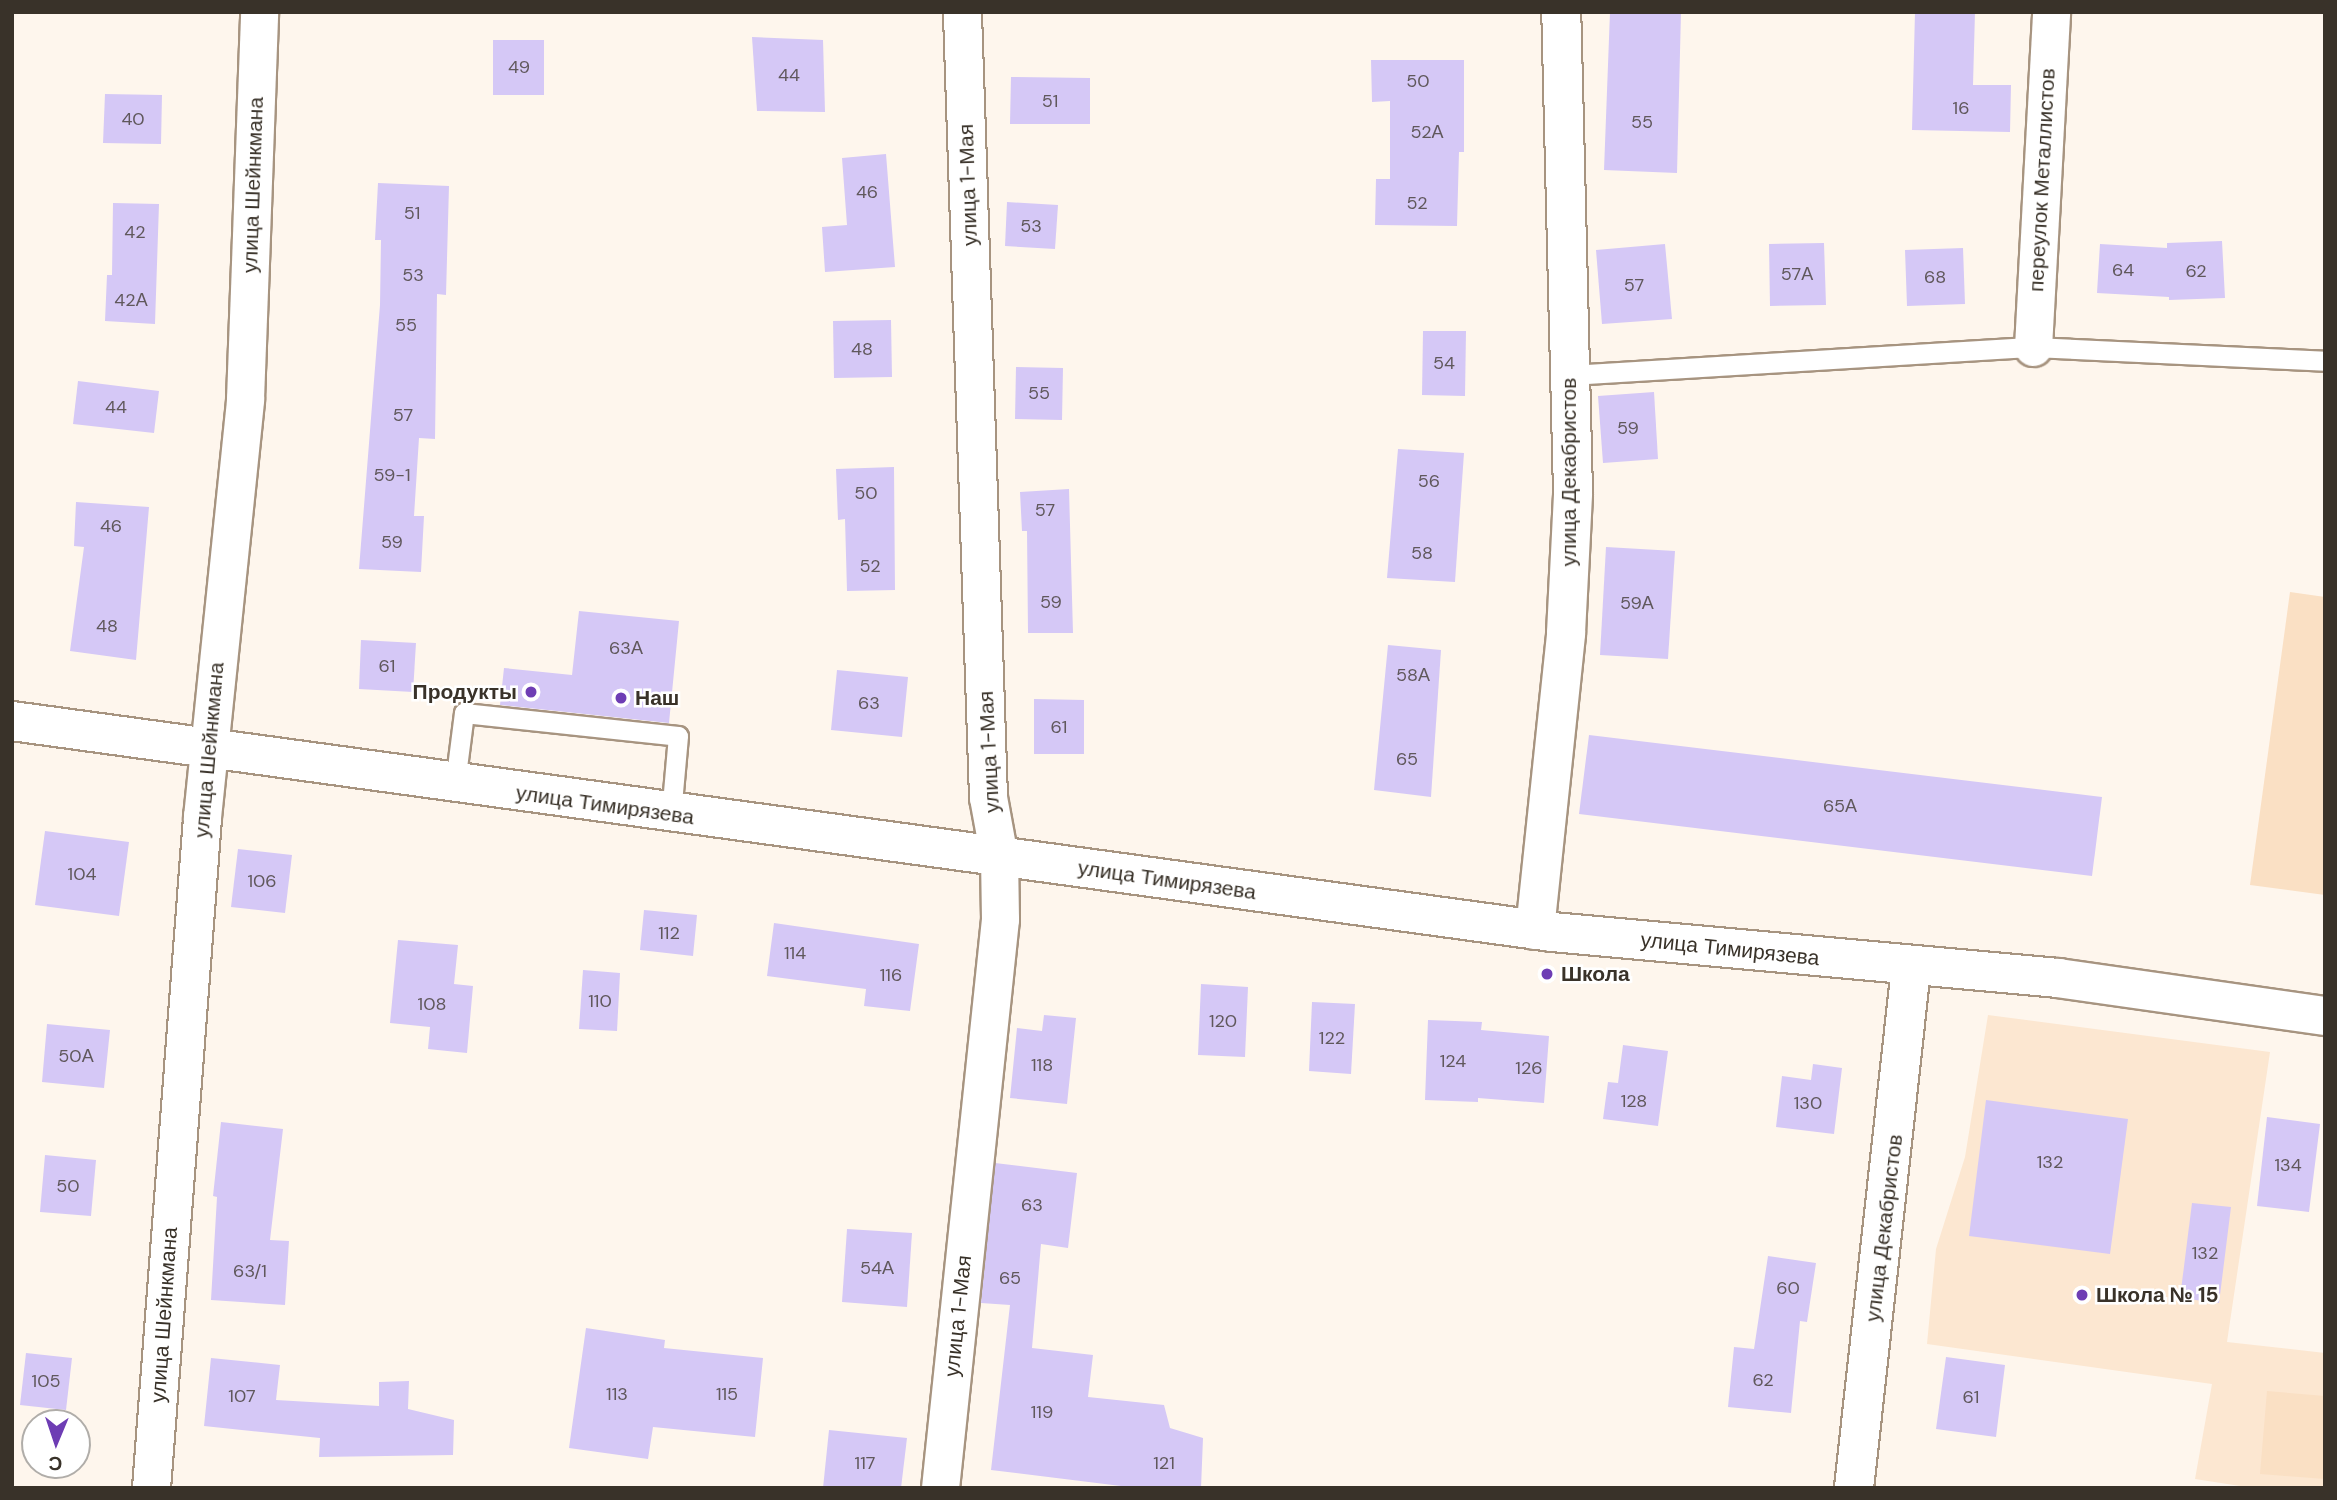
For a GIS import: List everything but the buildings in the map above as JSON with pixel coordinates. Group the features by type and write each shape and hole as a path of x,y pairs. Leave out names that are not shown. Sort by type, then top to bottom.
{"main road":[{"name":"улица Декабристов","path":"1535,930 1566,633 1573,493 1560,12"},
{"name":"улица Тимирязева","path":"12,722 1535,930 1911,968 2058,978 2325,1016"},
{"name":"улица Декабристов","path":"1854,1488 1911,968"}],"street":[{"name":"улица Шейнкмана","path":"151,1488 209,748 245,400 259,12"},
{"name":"улица 1-Мая","path":"940,1488 1000,919 999,856 988,797 962,12"},
{"name":"переулок Металлистов","path":"2033,347 2051,12"}],"lane":[{"path":"1570,375 2033,347 2325,361"},
{"path":"455,783 464,713 678,736 671,814"}],"shaded area":[{"path":"2290,592 2325,597 2325,895 2250,885"},
{"name":"Школа № 15","path":"1988,1015 2270,1052 2227,1342 2325,1353 2325,1488 2253,1488 2195,1479 2212,1384 1927,1344 1936,1249 1965,1157"},
{"path":"2267,1391 2325,1396 2325,1479 2260,1474"}],"place":[{"name":"Продукты","path":"531,692"},
{"name":"Наш","path":"621,698"},
{"name":"Школа","path":"1547,974"},
{"name":"Школа № 15","path":"2082,1295"}]}
